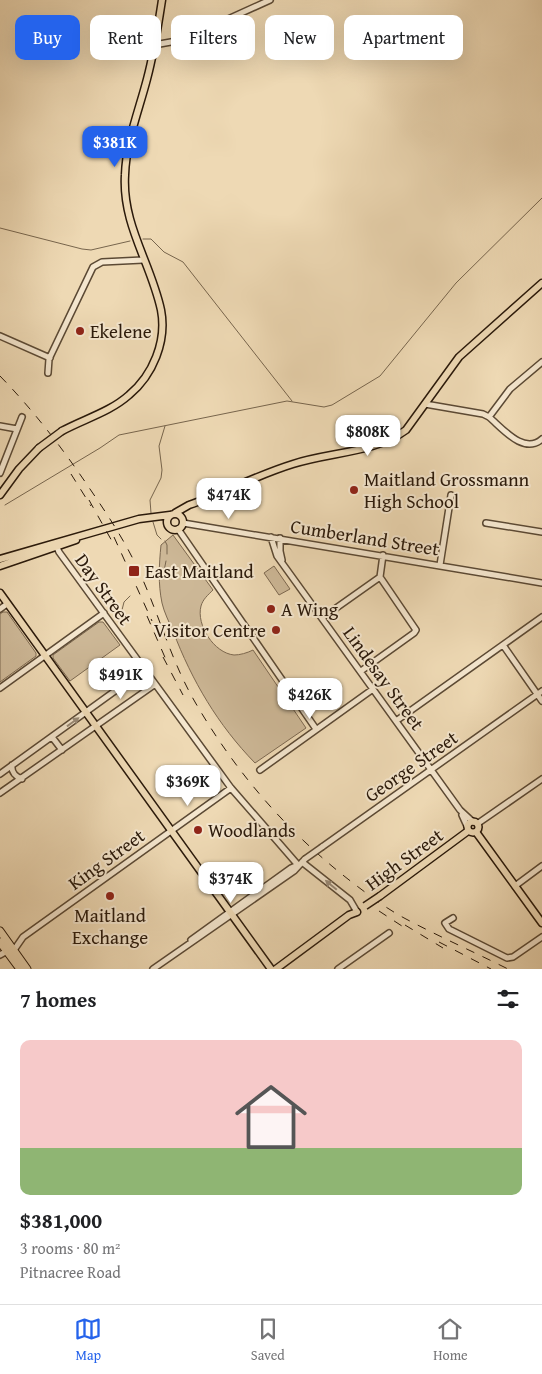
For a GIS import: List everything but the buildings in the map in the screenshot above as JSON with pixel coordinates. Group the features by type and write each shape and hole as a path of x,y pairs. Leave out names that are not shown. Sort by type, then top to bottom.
{"highway":[{"path":"0,932 7,950 20,969"},
{"path":"0,944 27,969"}],"main road":[{"path":"159,15 162,0"},
{"path":"0,495 19,469 39,448 62,431 114,406 128,396 147,375 160,345 161,312 157,295 130,222 125,198 124,175 126,157 151,60"},
{"path":"0,566 84,535 139,519 156,518 172,514 293,464 380,444 396,438 406,430 459,357 542,282"},
{"path":"156,518 172,530 178,530 187,509 195,503"},
{"path":"172,514 182,520"},
{"path":"168,526 166,519 172,514"},
{"path":"0,560 56,545"},
{"path":"0,593 271,969"},
{"name":"Lindesay Street","path":"472,827 542,923"},
{"name":"High Street","path":"276,969 297,954 304,952 472,827"}],"street":[{"path":"161,44 182,40 270,0"},
{"path":"48,373 50,358 93,267 102,262 143,260"},
{"path":"0,336 50,358"},
{"path":"488,417 510,389 542,362"},
{"path":"425,404 483,414 519,442 526,445 533,445 542,439"},
{"path":"0,472 22,417"},
{"path":"0,426 17,429"},
{"path":"440,564 451,495"},
{"name":"Cumberland Street","path":"182,520 271,537 542,582"},
{"path":"486,523 542,532"},
{"path":"178,530 316,729"},
{"name":"Lindesay Street","path":"271,537 275,552 472,827"},
{"name":"Lindesay Street","path":"280,538 280,551 284,564"},
{"name":"Day Street","path":"56,545 154,685 230,788 301,862 350,900 357,912"},
{"path":"360,671 416,630 380,577 383,555"},
{"path":"322,618 380,577"},
{"path":"0,609 7,604"},
{"path":"0,688 104,613"},
{"path":"396,721 542,617"},
{"path":"503,645 540,693 542,701"},
{"path":"0,774 144,670"},
{"path":"0,793 154,685"},
{"path":"260,770 373,688"},
{"name":"George Street","path":"153,969 293,871 301,862 540,693"},
{"path":"52,737 62,750"},
{"path":"12,765 12,770 16,776 22,778"},
{"name":"High Street","path":"472,827 542,779"},
{"name":"King Street","path":"7,950 230,788"},
{"path":"515,886 542,866"},
{"path":"453,918 445,923 449,929 507,958 513,958 542,937"},
{"path":"342,968 389,934"}],"shaded area":[{"path":"173,535 213,590 203,601 200,613 201,621 208,637 213,644 227,653 239,655 253,650 306,728 255,763 229,733 207,702 180,649 164,610 159,582 161,545"},
{"path":"274,566 290,589 279,595 264,573"},
{"path":"7,612 36,653 36,656 0,682 0,614"},
{"path":"99,622 103,622 120,645 70,681 53,658 53,655"}],"waterway":[{"path":"5,505 119,435 287,401 324,407 332,405 380,376 456,283 542,198"},
{"path":"0,228 91,250 130,241"},
{"path":"143,239 151,239 164,252 183,262 292,401"},
{"path":"151,513 150,500 161,478 159,446 165,426"},
{"path":"153,522 157,535 161,539"},
{"path":"165,541 167,554"},
{"path":"163,576 166,561"},
{"path":"119,622 124,602 130,596"}],"railway":[{"path":"0,376 59,445 114,526 144,582 186,686 228,753 265,800 329,864 379,902 419,926 508,969"},
{"path":"71,474 91,506"},
{"path":"89,500 113,543"},
{"path":"114,537 152,621"},
{"path":"147,616 167,662"},
{"path":"163,657 183,695"},
{"path":"379,911 408,930"},
{"path":"405,925 443,948"},
{"path":"439,942 491,969"}],"place":[{"name":"Ekelene","path":"80,331"},
{"name":"Maitland Grossmann High School","path":"354,490"},
{"name":"East Maitland","path":"134,571"},
{"name":"A Wing","path":"271,609"},
{"name":"Visitor Centre","path":"276,630"},
{"name":"Woodlands","path":"198,830"},
{"name":"Maitland Exchange","path":"110,896"}]}
